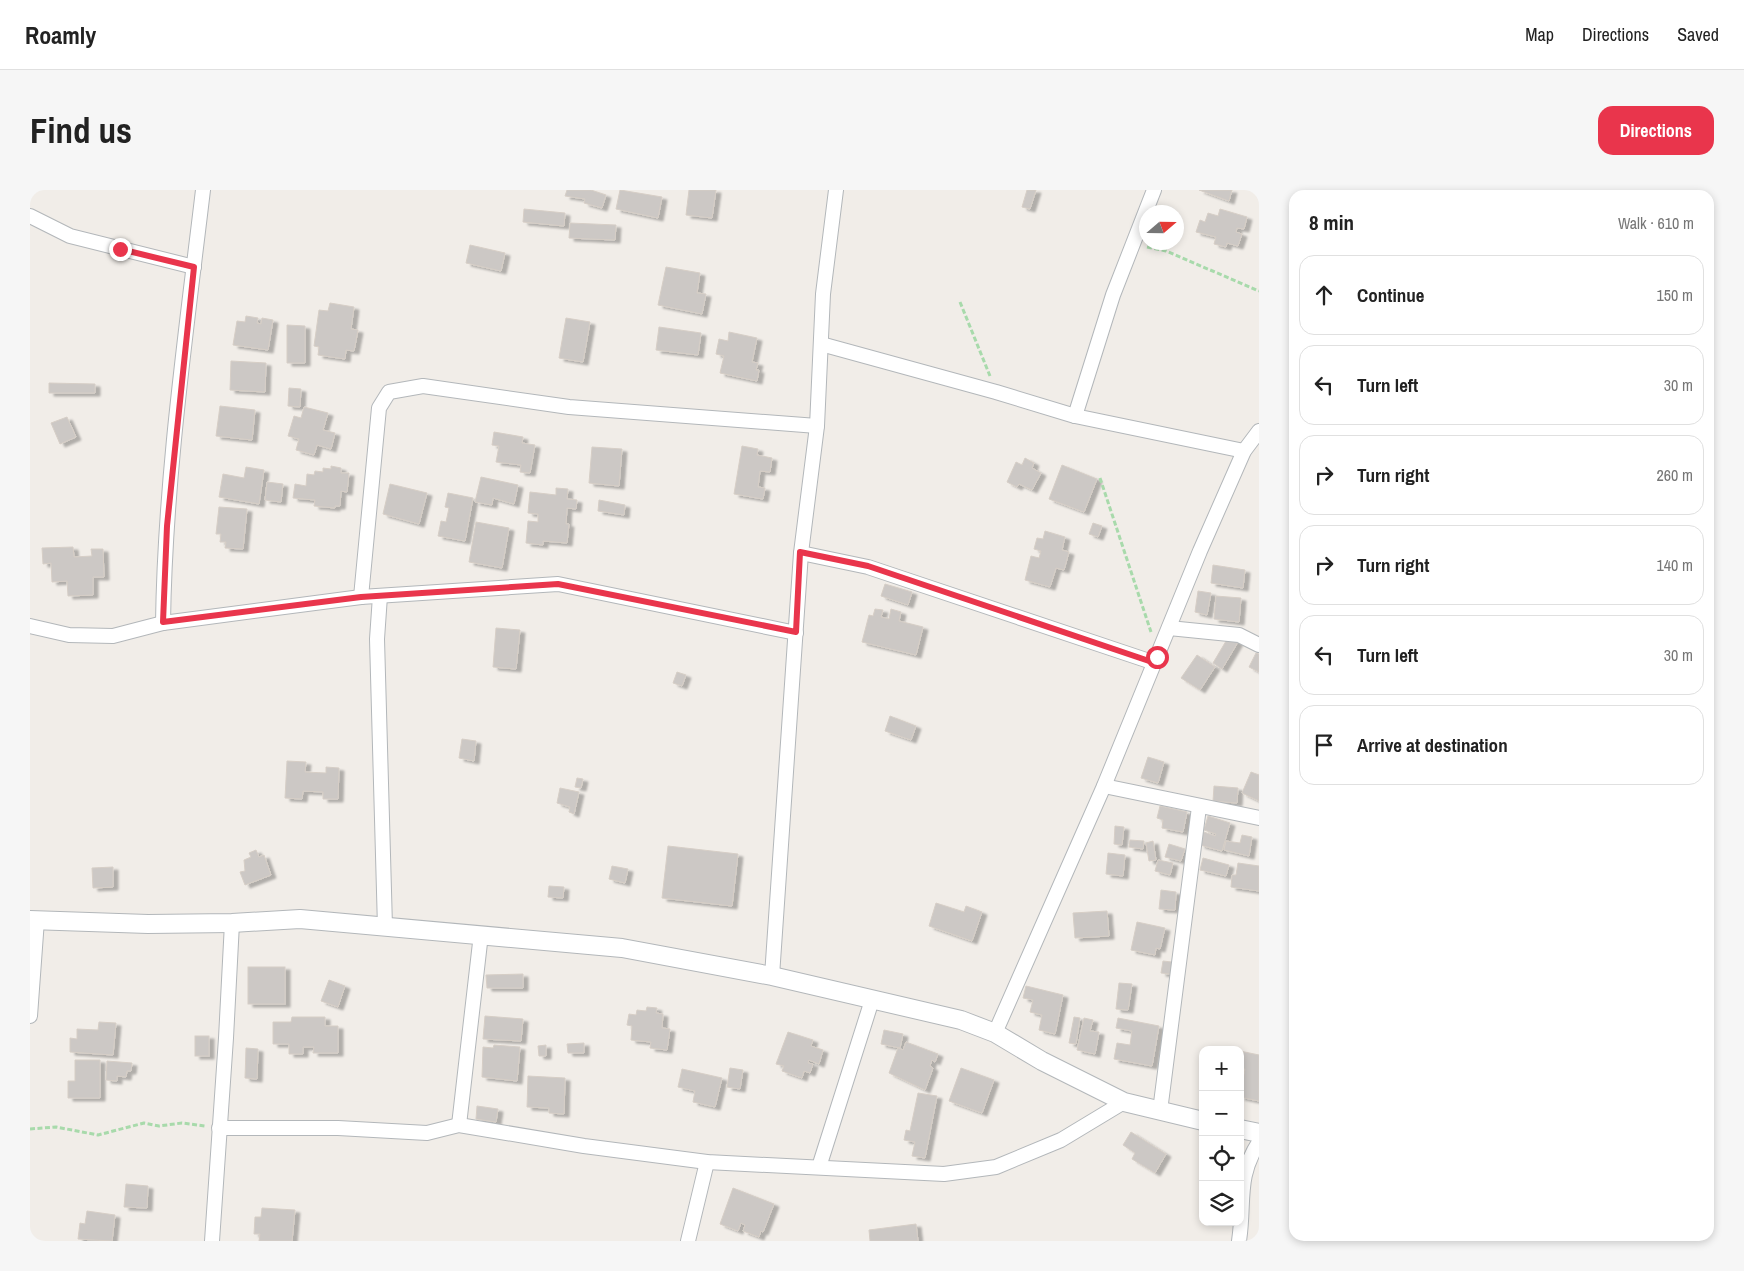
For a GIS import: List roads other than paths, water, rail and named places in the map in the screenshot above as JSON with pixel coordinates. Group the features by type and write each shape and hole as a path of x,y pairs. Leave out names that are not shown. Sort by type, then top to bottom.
{"street":[{"path":"163,622 167,526 194,267 204,190"},
{"path":"772,976 800,552 817,426 822,294 836,190"},
{"path":"1075,416 1113,295 1154,190"},
{"path":"30,216 70,236 194,267"},
{"path":"821,344 996,392 1075,416 1244,451"},
{"path":"361,597 379,408 389,392 423,386 569,408 817,426"},
{"path":"995,1033 1104,786 1244,451 1259,431"},
{"path":"800,552 868,566 1156,660"},
{"path":"30,626 69,634 113,636 163,622 361,597 558,584 796,632"},
{"path":"380,596 378,640 385,927"},
{"path":"1169,628 1239,635 1259,645"},
{"path":"1104,786 1259,818"},
{"path":"1160,1111 1199,807"},
{"path":"30,1016 34,920 148,924 232,923 300,918 481,934 622,948 772,976 961,1020 995,1033 1042,1061 1124,1102 1199,1120"},
{"path":"212,1241 232,923"},
{"path":"459,1125 481,934"},
{"path":"819,1167 872,1000"},
{"path":"219,1128 338,1128 427,1133 459,1125 584,1146 707,1162 944,1174 996,1166 1061,1140 1124,1102"},
{"path":"1244,1130 1259,1133"},
{"path":"1240,1241 1242,1190 1248,1160 1259,1142"},
{"path":"688,1241 707,1162"}]}
